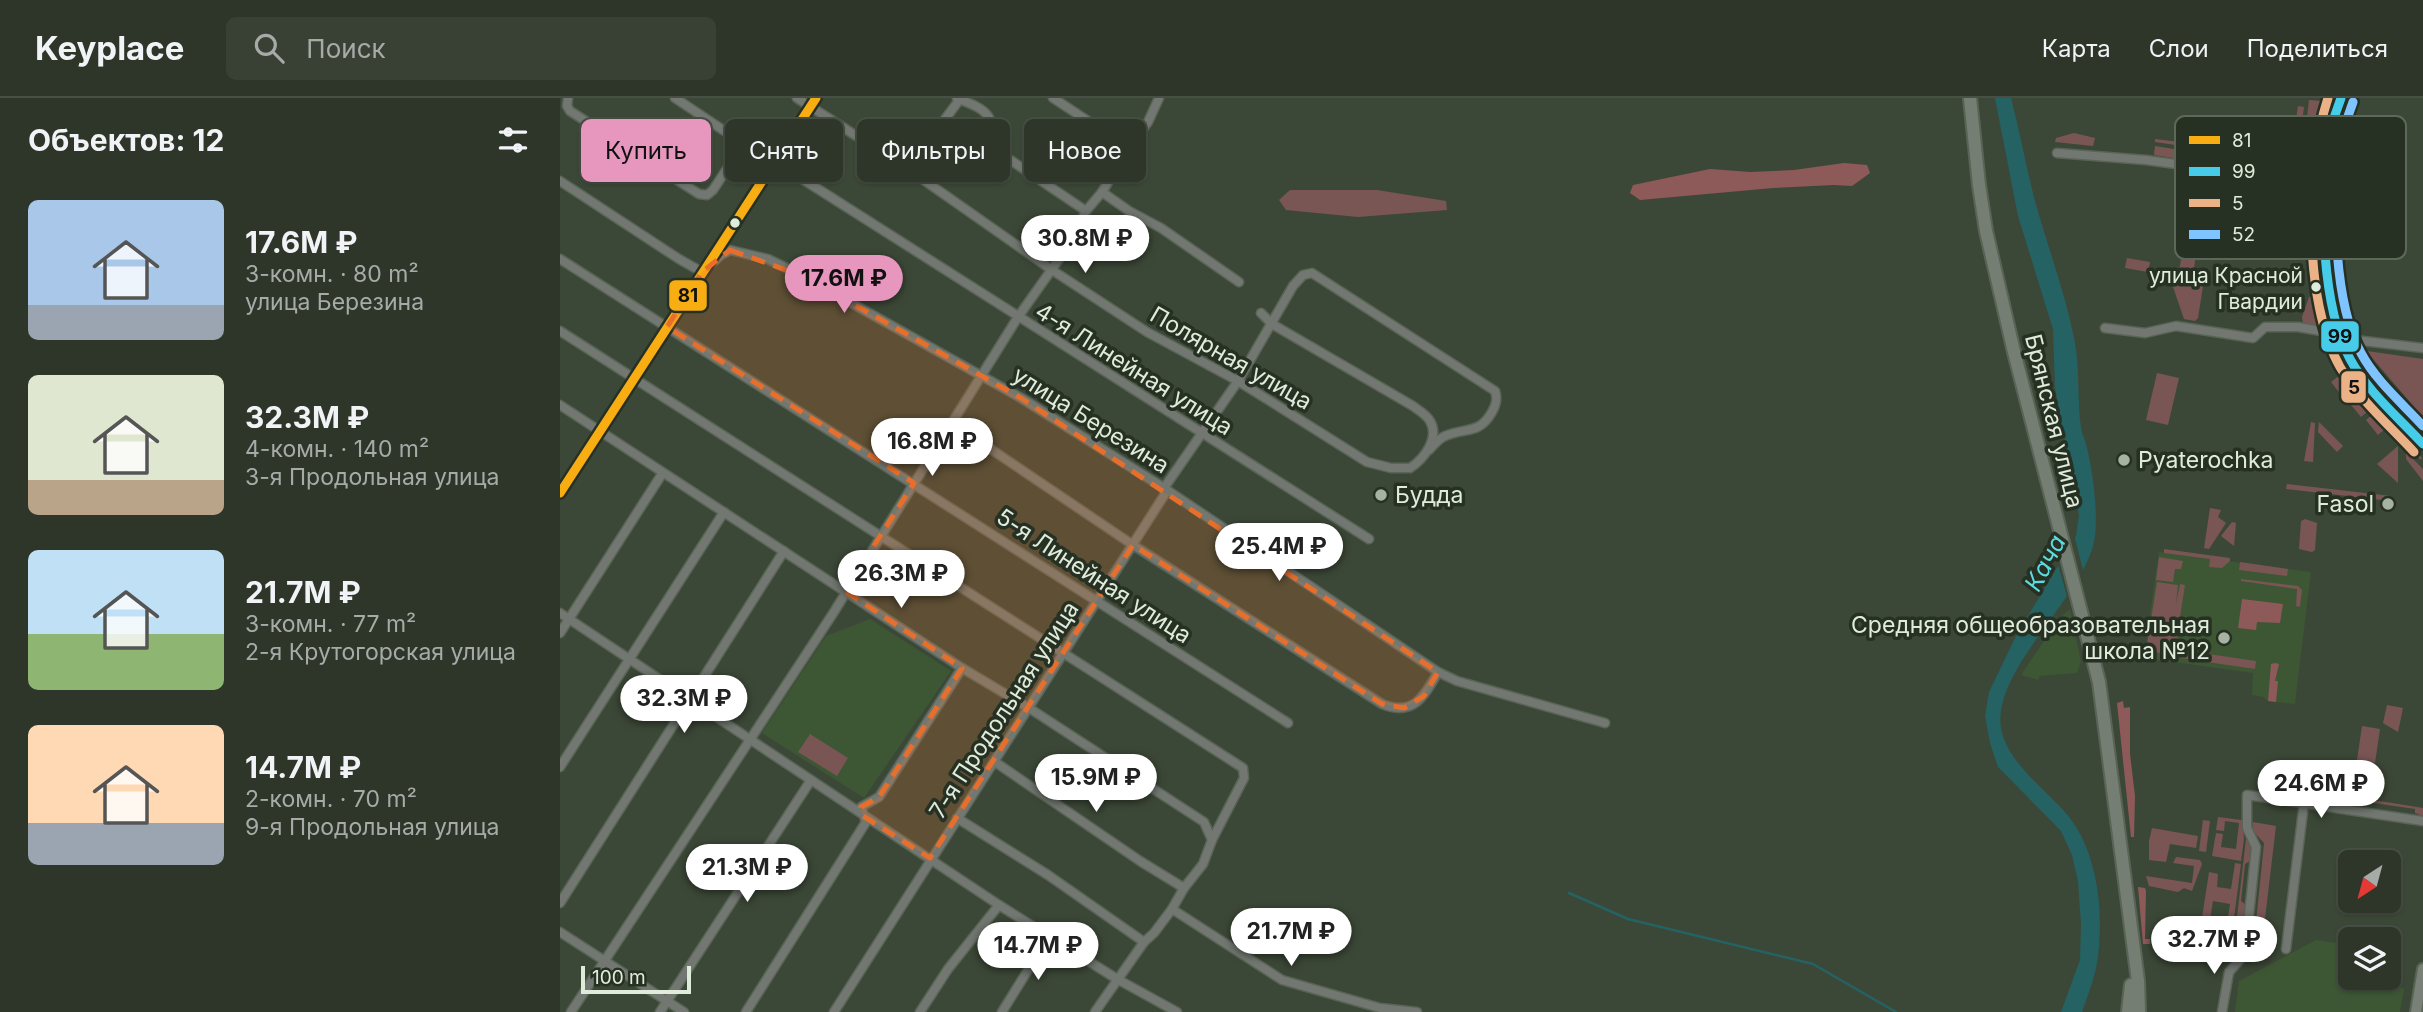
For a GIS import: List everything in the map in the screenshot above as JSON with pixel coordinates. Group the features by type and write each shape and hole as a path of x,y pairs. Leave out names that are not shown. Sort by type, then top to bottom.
{"highway":[{"name":"Брянская улица","path":"1970,98 1986,231 2102,698 2139,1012"},
{"name":"Брянская улица","path":"2128,1012 2133,960"}],"main road":[{"path":"2416,1012 2423,969"}],"street":[{"path":"568,98 567,106 570,110 698,194 707,195 740,149 739,144 735,138 675,98"},
{"name":"Полярная улица","path":"797,98 857,136"},
{"path":"803,119 816,98"},
{"path":"976,107 982,98"},
{"path":"1053,98 1085,119"},
{"path":"1146,125 1159,98"},
{"path":"2328,98 2340,100"},
{"path":"944,119 958,99 976,107 990,118 992,140 1000,153 1086,211"},
{"path":"2057,153 2175,164"},
{"path":"560,181 702,272"},
{"path":"560,491 760,182"},
{"name":"4-я Линейная улица","path":"807,182 1369,539"},
{"name":"Полярная улица","path":"927,182 1052,270 1147,332 1238,381 1367,462 1391,468 1410,468 1429,450"},
{"path":"571,1012 832,615 1018,317 1069,245 1086,211 1108,182"},
{"path":"1102,192 1240,282"},
{"name":"улица Березина","path":"702,272 730,250 768,260 803,276 982,376 1164,488 1438,672 1457,681 1605,723"},
{"name":"5-я Линейная улица","path":"560,259 1287,723"},
{"path":"2328,259 2339,334 2357,371 2423,444"},
{"name":"7-я Продольная улица","path":"834,1012 930,858 995,762 1133,545 1165,494 1164,488 1203,435 1296,281 1303,275 1312,273 1495,391 1496,406 1483,425 1445,436 1429,450"},
{"path":"1261,313 1272,324 1425,415 1433,430 1429,450"},
{"path":"2105,328 2146,334 2176,326 2253,338 2264,327 2298,327 2339,334 2355,340 2423,348"},
{"path":"560,331 1062,654 1239,764 1245,771 1242,783 1212,840 1203,864 1095,1012"},
{"path":"560,405 662,474 1204,822 1212,840"},
{"path":"952,423 1133,545 1280,640 1392,708 1404,708 1420,700 1438,672"},
{"path":"560,634 662,474"},
{"path":"560,767 723,512"},
{"path":"560,902 784,551"},
{"path":"560,613 999,905 1117,979 1177,1012"},
{"path":"746,1012 866,822 861,807 879,797 962,668"},
{"path":"995,762 1184,888"},
{"path":"660,1012 811,780"},
{"path":"2222,1012 2230,972 2245,954 2256,848 2247,828 2247,795 2423,821"},
{"path":"2286,948 2304,803"},
{"path":"957,818 1048,875 1144,942"},
{"path":"920,1012 948,970 999,905"},
{"path":"1172,909 1282,980 1380,1008 1417,1012"},
{"path":"560,932 684,1012"},
{"path":"1002,1012 1049,936"}],"highlighted area":[{"path":"730,250 803,276 1021,398 1438,672 1424,696 1404,708 1382,704 1133,545 930,858 863,816 861,807 879,797 962,668 845,591 914,483 667,327 702,272"}],"shaded area":[{"path":"2309,100 2322,101 2318,116 2307,116"},
{"path":"2298,106 2304,107 2303,116 2296,116"},
{"path":"2074,133 2095,138 2093,146 2055,142 2056,138"},
{"path":"2155,139 2175,141 2175,145 2155,142"},
{"path":"2155,146 2175,149 2175,158 2154,155"},
{"path":"1844,163 1867,165 1870,173 1852,186 1773,188 1640,200 1630,193 1633,185 1710,169 1750,172 1794,170"},
{"path":"1290,190 1377,190 1446,201 1447,210 1358,217 1286,210 1279,200"},
{"path":"2127,258 2150,262 2148,272 2125,268"},
{"path":"2181,259 2195,259 2193,278 2204,280 2198,318 2195,321 2184,319 2170,278 2178,279"},
{"path":"2316,296 2320,326 2303,324 2302,317 2309,297"},
{"path":"2367,351 2423,359 2423,417 2373,359"},
{"path":"2342,369 2422,458 2421,460"},
{"path":"2157,373 2179,378 2168,425 2146,420"},
{"path":"2340,375 2351,389 2342,396 2331,382"},
{"path":"2354,394 2368,411 2361,417 2347,400"},
{"path":"2373,414 2386,428 2378,435 2366,420"},
{"path":"2311,422 2315,423 2313,462 2304,461"},
{"path":"2319,422 2343,446 2337,452 2318,432"},
{"path":"2398,446 2398,483 2377,464"},
{"path":"2406,452 2423,469 2423,481 2406,459"},
{"path":"2287,484 2391,496 2391,501 2286,489"},
{"path":"2210,508 2221,510 2218,517 2226,523 2209,549 2204,548"},
{"path":"2305,519 2317,523 2315,550 2312,552 2299,549 2301,521"},
{"path":"2232,522 2236,523 2234,546 2221,536"},
{"path":"2164,549 2230,558 2230,561 2222,568 2209,567 2210,559 2164,553"},
{"name":"Средняя общеобразовательная школа №12","path":"2159,552 2311,572 2295,704 2268,701 2252,695 2253,673 2144,658"},
{"path":"2159,557 2183,561 2181,569 2175,569 2173,582 2156,580"},
{"path":"2240,562 2288,569 2287,576 2239,570"},
{"path":"2241,579 2298,586 2302,590 2300,607 2296,606 2297,589"},
{"path":"2157,582 2178,585 2176,604 2180,584 2185,585 2175,649 2256,661 2255,669 2173,657 2174,650 2169,650 2168,654 2146,651"},
{"path":"2242,599 2283,604 2280,623 2257,622 2256,630 2238,628"},
{"path":"2070,609 2081,662 2077,673 2040,676 2038,680 2021,675 2060,617"},
{"path":"870,619 951,671 864,798 762,733 826,636"},
{"path":"2271,664 2279,664 2275,681 2278,681 2276,702 2268,701"},
{"path":"2123,701 2124,708 2130,707 2130,754 2135,796 2134,837 2131,837 2117,703"},
{"path":"2387,705 2403,708 2398,732 2383,723"},
{"path":"2362,726 2380,729 2375,763 2357,760"},
{"path":"810,734 848,758 837,776 798,752"},
{"path":"2361,798 2423,808 2423,816 2415,813 2415,809 2360,801"},
{"path":"2218,817 2242,820 2244,839 2241,861 2212,856 2216,833 2223,834 2221,847 2236,849 2239,823 2225,821 2224,831 2216,830"},
{"path":"2203,820 2210,821 2206,852 2199,851"},
{"path":"2253,822 2276,826 2262,944 2254,942 2264,843 2252,830"},
{"path":"2152,828 2198,836 2196,848 2170,844 2166,862 2149,860"},
{"path":"2246,839 2251,848 2250,861 2245,864 2241,901 2246,905 2241,954 2234,961 2232,960"},
{"path":"2176,857 2200,860 2202,864 2192,891 2184,888 2178,892 2149,886 2146,876 2192,883 2194,866 2173,863"},
{"path":"2235,863 2241,864 2229,957 2226,957 2223,950 2230,904 2213,901 2210,919 2202,918 2209,872 2218,874 2217,887 2231,889"},
{"path":"2138,887 2145,888 2146,891 2145,939 2150,939 2150,944 2143,944"},
{"path":"2316,940 2338,943 2338,990 2404,988 2400,1012 2235,1012 2239,981"}],"water":[{"name":"Кача","path":"1995,98 2011,98 2035,201 2067,307 2077,354 2081,428 2095,495 2094,542 2086,565 2021,662 2008,687 2001,710 2002,733 2006,745 2020,766 2064,811 2084,842 2091,860 2099,899 2100,938 2096,970 2082,1012 2061,1012 2080,960 2078,881 2072,855 2061,831 1998,767 1985,716 1989,692 2016,636 2076,536 2079,515 2055,387 2053,329 2018,216"}],"pier":[{"path":"2073,530 2084,574 2068,600 2057,561"}],"waterway":[{"path":"1569,893 1628,919 1813,964 1896,1012"}],"transit line":[{"name":"81","path":"560,493 816,98"},
{"name":"5","path":"2323,116 2328,98"},
{"name":"99","path":"2335,116 2341,98"},
{"name":"52","path":"2348,116 2353,102"},
{"name":"5","path":"2313,259 2319,307 2328,340 2340,367 2365,401 2414,452"},
{"name":"99","path":"2326,259 2333,310 2340,337 2350,359 2374,393 2423,444"},
{"name":"52","path":"2338,259 2345,305 2361,353 2382,382 2423,426"}],"place":[{"name":"улица Красной Гвардии","path":"2316,287"},
{"name":"Pyaterochka","path":"2124,460"},
{"name":"Будда","path":"1381,495"},
{"name":"Fasol","path":"2388,504"},
{"name":"Средняя общеобразовательная школа №12","path":"2224,638"}]}
